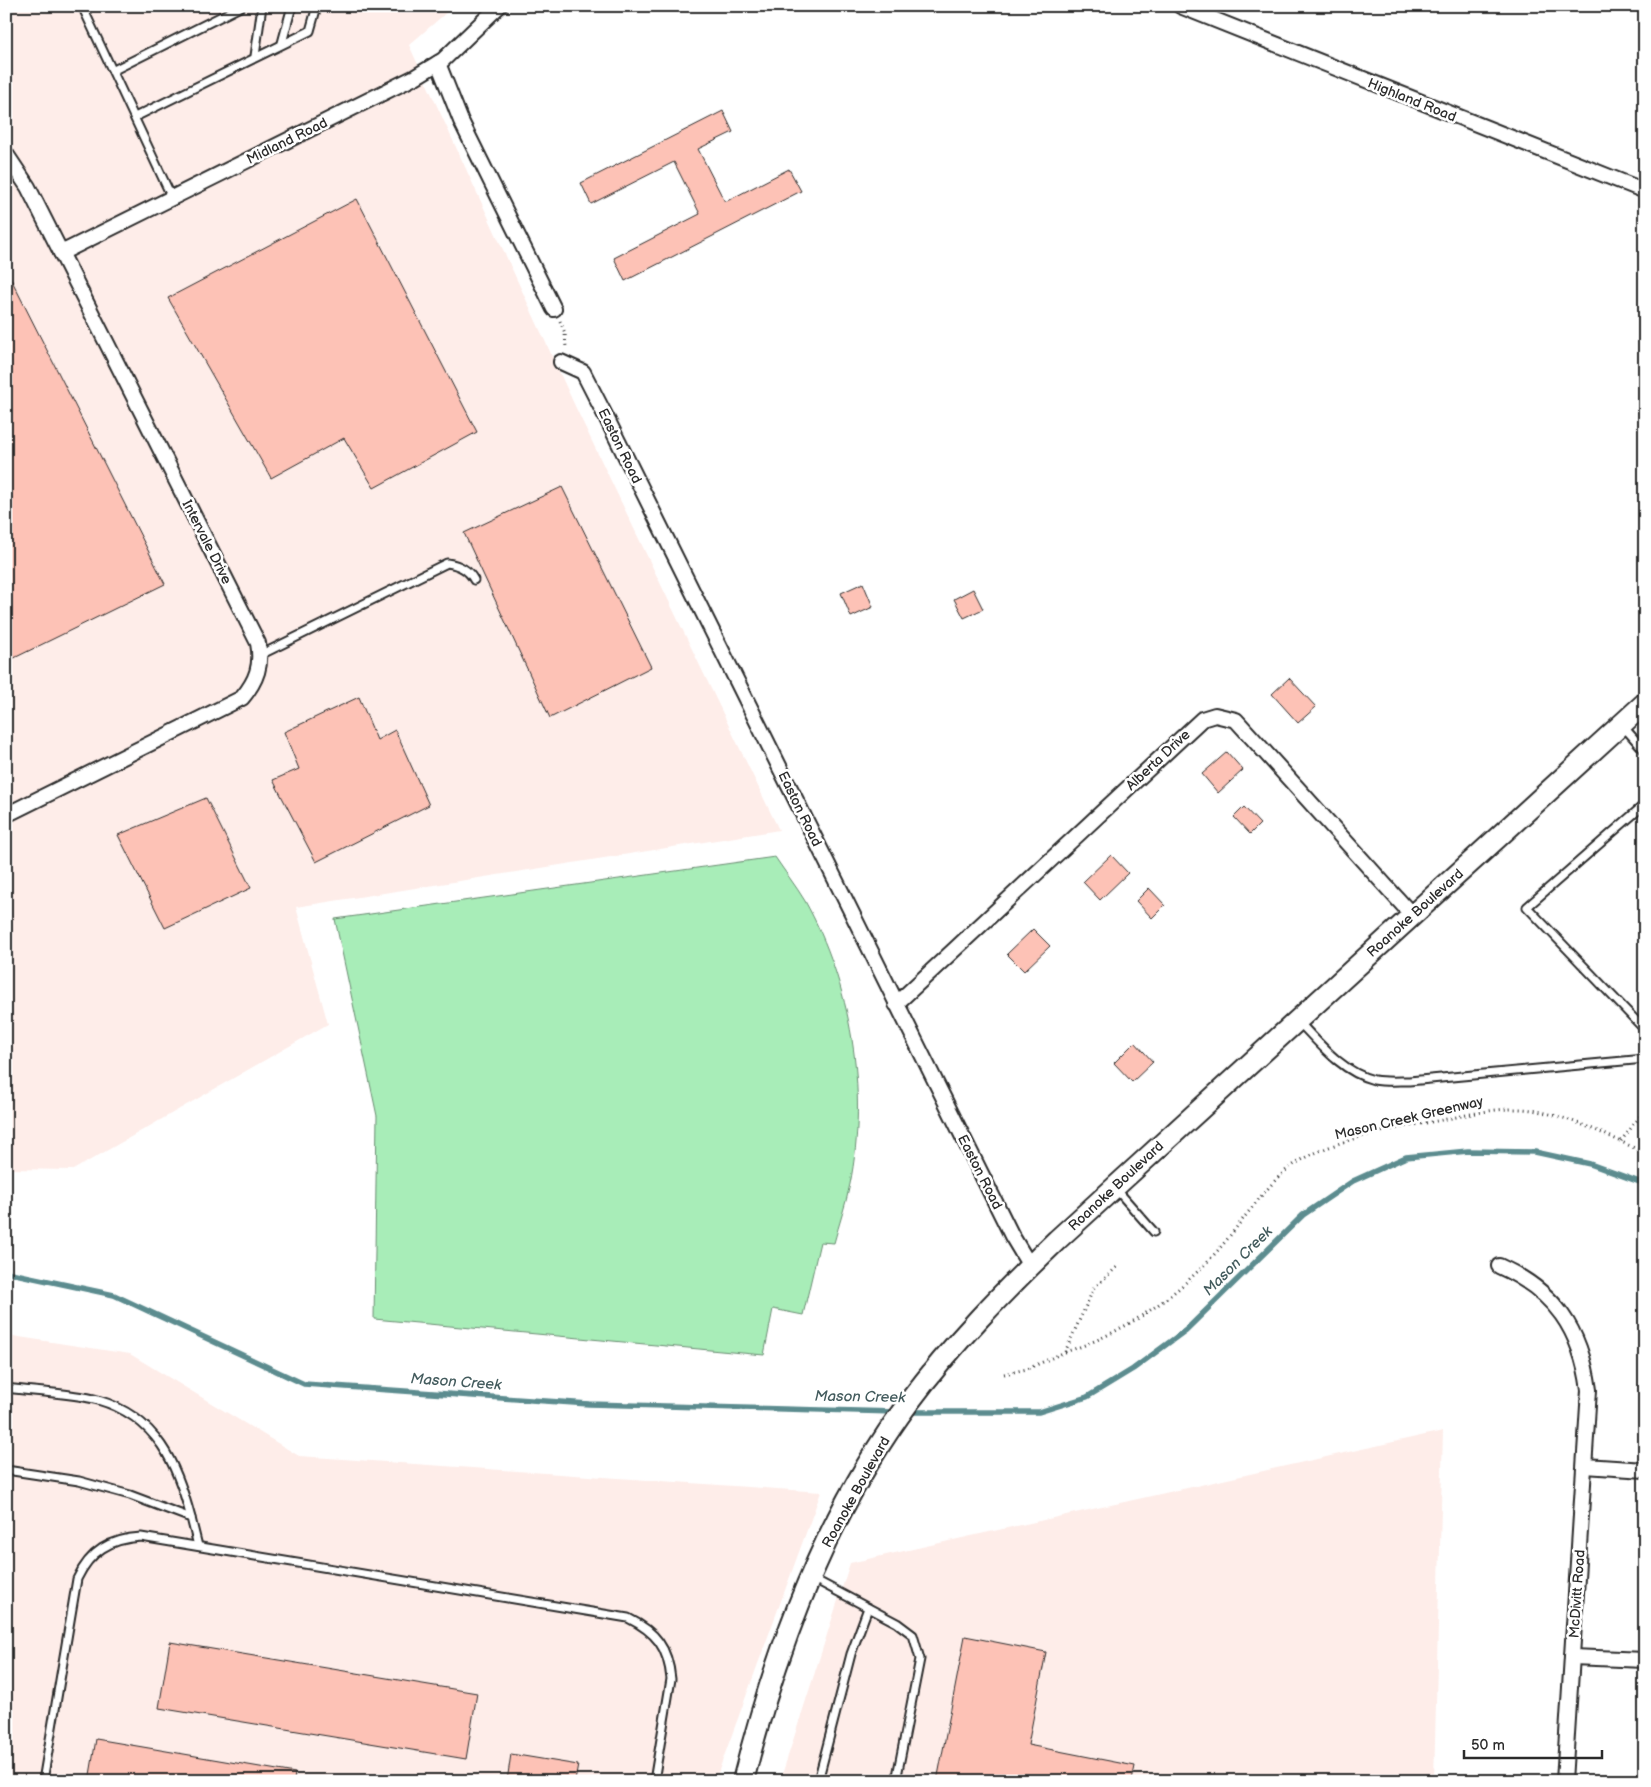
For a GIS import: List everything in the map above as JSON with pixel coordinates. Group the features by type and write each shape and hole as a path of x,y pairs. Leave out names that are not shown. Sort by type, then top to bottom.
{"main road":[{"name":"Roanoke Boulevard","path":"743,1781 756,1728 776,1664 811,1577 838,1519 872,1458 908,1403 978,1318 1114,1187 1645,703"}],"street":[{"name":"Midland Road","path":"61,253 172,199 274,146 360,106 438,63 499,6"},
{"name":"Highland Road","path":"1180,6 1645,191"},
{"path":"438,63 461,121 554,309"},
{"name":"Intervale Drive","path":"6,154 28,187 258,643 260,655"},
{"name":"Easton Road","path":"561,362 583,372 896,1004 1030,1266"},
{"path":"6,815 242,698 257,675 260,655"},
{"name":"Alberta Drive","path":"896,1004 1202,719 1215,715 1236,720 1412,915"},
{"name":"McDivitt Road","path":"1499,1266 1533,1285 1552,1301 1567,1320 1578,1342 1586,1366 1589,1390 1585,1466 1564,1781"},
{"path":"1585,1466 1645,1470"},
{"path":"1572,1656 1645,1660"}],"lane":[{"path":"82,6 114,70 172,199"},
{"path":"114,70 242,6"},
{"path":"255,56 262,6"},
{"path":"282,43 292,6"},
{"path":"135,117 255,56 310,31 317,6"},
{"path":"260,655 447,563 458,565 468,571 474,580"},
{"path":"1622,724 1645,750"},
{"path":"1645,804 1527,907 1645,1030"},
{"path":"1297,1020 1328,1052 1352,1071 1375,1080 1409,1081 1645,1059"},
{"path":"1114,1187 1154,1232"},
{"path":"6,1388 98,1400 123,1411 142,1424 159,1441 172,1460 181,1481 198,1546"},
{"path":"6,1470 79,1481 130,1495 190,1518"},
{"path":"43,1781 77,1579 84,1564 95,1552 109,1543 124,1538 141,1537 628,1618 647,1627 656,1637 670,1665 671,1679 654,1781"},
{"path":"811,1577 897,1623 913,1635 920,1659 896,1781"},
{"path":"818,1781 851,1654 868,1608"}],"path":[{"path":"554,309 567,342 561,362"},
{"name":"Mason Creek Greenway","path":"1004,1374 1026,1369 1117,1330 1160,1303 1219,1250 1272,1185 1291,1166 1343,1142 1478,1112 1530,1110 1561,1117 1645,1153"},
{"path":"1621,1142 1645,1110"},
{"path":"1065,1352 1094,1288 1116,1267"}],"shaded area":[{"path":"6,6 454,6 409,45 575,406 779,830 296,907 328,1024 73,1170 6,1169"},
{"path":"6,1335 130,1354 299,1456 821,1492 715,1781 6,1781"},
{"path":"1443,1431 1434,1781 780,1781 850,1563"}],"green space":[{"path":"775,857 805,901 821,933 834,967 852,1039 856,1075 855,1149 850,1184 834,1243 820,1242 803,1315 773,1309 764,1355 374,1319 377,1116 335,919"}],"building":[{"path":"723,111 733,132 698,149 725,202 789,169 801,191 625,281 614,258 700,214 674,162 591,204 581,183"},
{"path":"357,199 477,432 374,488 344,438 271,478 168,298"},
{"path":"6,269 165,584 6,662"},
{"path":"562,487 651,667 550,718 464,533"},
{"path":"863,583 873,607 851,617 841,593"},
{"path":"973,589 983,609 964,618 954,599"},
{"path":"1289,678 1316,707 1298,723 1272,694"},
{"path":"359,697 377,740 395,730 429,805 316,862 273,780 299,769 284,732"},
{"path":"1227,752 1243,770 1218,793 1202,774"},
{"path":"206,798 251,888 165,928 118,835"},
{"path":"1244,807 1260,824 1250,834 1234,817"},
{"path":"1111,855 1128,873 1100,900 1083,882"},
{"path":"1149,888 1165,905 1152,918 1136,901"},
{"path":"1033,929 1050,946 1024,971 1007,954"},
{"path":"1135,1042 1153,1062 1132,1082 1114,1063"},
{"path":"965,1636 1046,1652 1028,1745 1135,1766 1132,1781 937,1781"},
{"path":"170,1642 477,1693 466,1759 159,1708"},
{"path":"96,1739 295,1773 294,1781 89,1781"},
{"path":"511,1754 578,1765 575,1781 507,1781"}],"waterway":[{"name":"Mason Creek","path":"908,1412 1039,1412 1087,1397 1133,1369 1186,1330 1303,1215 1353,1181 1406,1157 1468,1151 1535,1152 1590,1164 1645,1184"},
{"name":"Mason Creek","path":"6,1272 114,1295 304,1384 589,1404 896,1412"}]}
